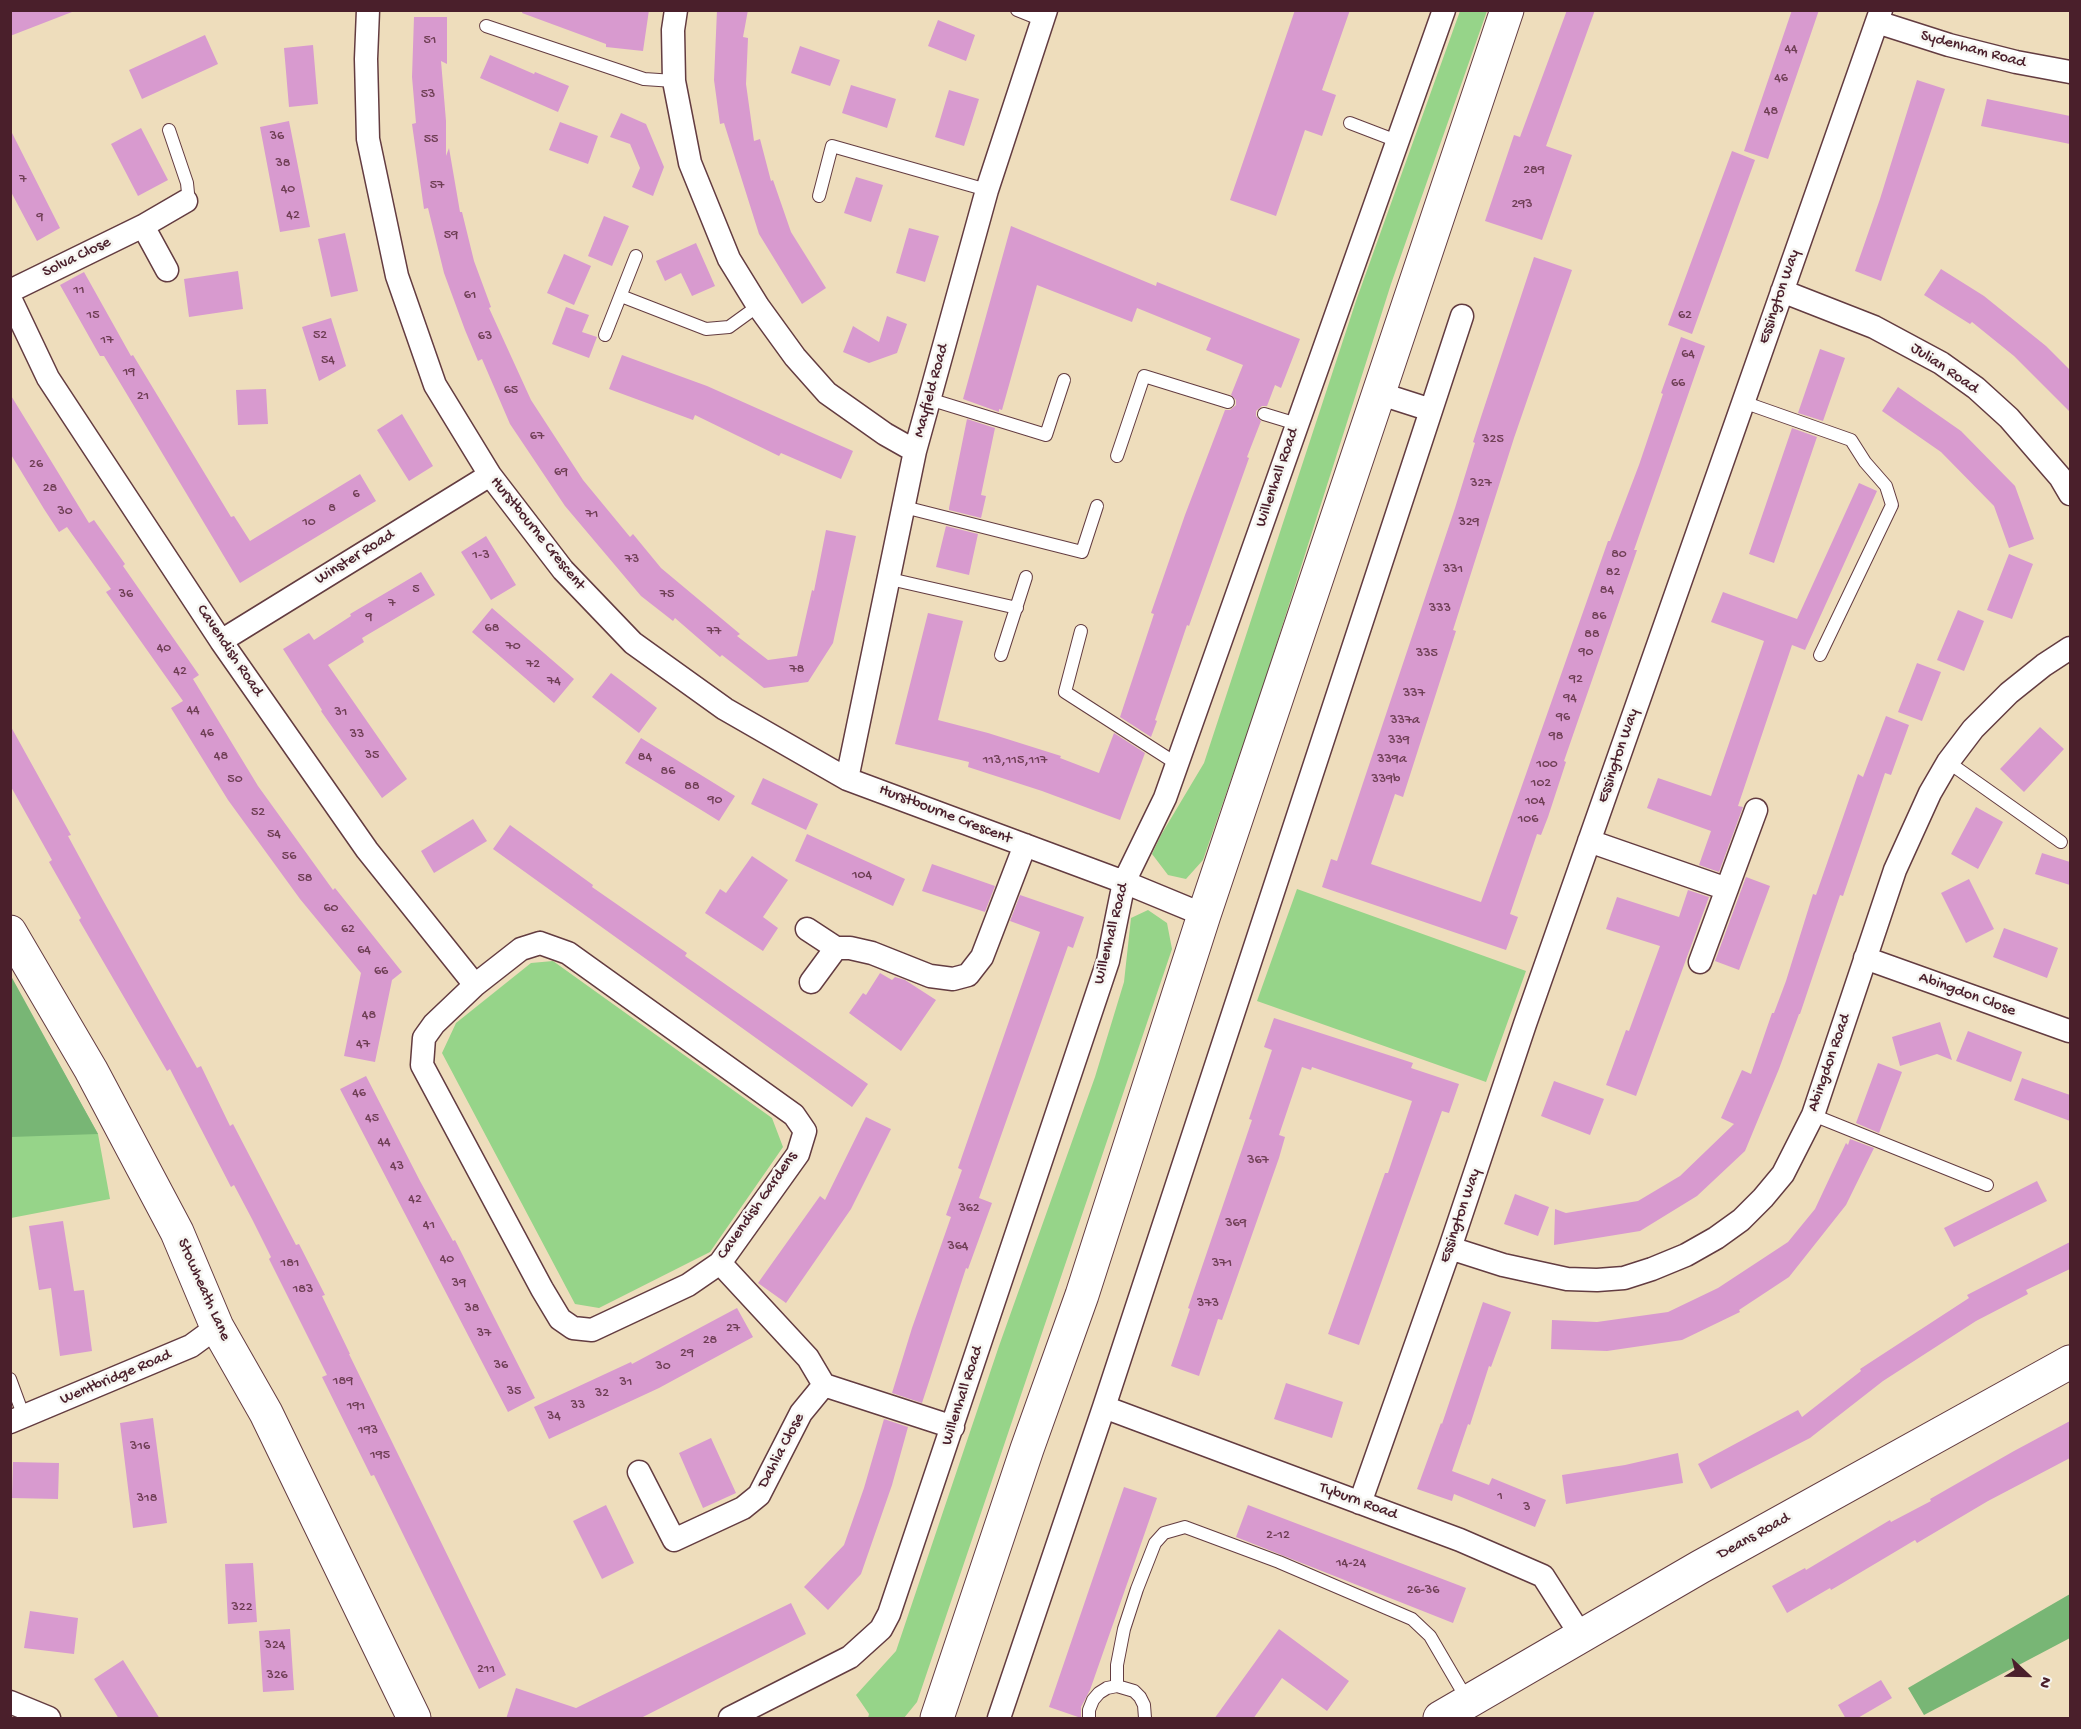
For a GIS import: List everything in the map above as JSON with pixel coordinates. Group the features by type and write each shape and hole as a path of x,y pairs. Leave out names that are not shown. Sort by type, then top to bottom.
{"main road":[{"path":"938,1711 989,1566 1026,1449 1082,1295 1204,915 1507,10"},
{"name":"Stowheath Lane","path":"10,932 91,1070 177,1232 216,1327 266,1413 414,1719"},
{"name":"Deans Road","path":"1440,1719 1710,1561 2070,1362"}],"street":[{"name":"Hurstbourne Crescent","path":"368,10 366,59 368,139 397,276 435,385 490,475 563,570 633,643 725,709 848,779 1124,882 1204,915"},
{"path":"676,10 673,30 674,81 690,163 729,259 758,306 795,357 827,393 885,434 915,451"},
{"name":"Willenhall Road","path":"730,1719 850,1657 880,1629 889,1614 1108,961 1124,882 1165,798 1444,10"},
{"name":"Mayfield Road","path":"848,779 915,451 987,190 1044,15"},
{"name":"Sydenham Road","path":"1879,16 1949,45 2016,62 2070,72"},
{"name":"Essington Way","path":"1360,1503 1450,1248 1525,1024 1879,16"},
{"name":"Solva Close","path":"10,291 143,226 186,201"},
{"path":"143,226 167,270"},
{"name":"Julian Road","path":"1782,291 1874,327 1941,363 1976,388 2009,418 2060,477 2070,494"},
{"name":"Cavendish Road","path":"10,298 48,378 221,641 367,850 475,985"},
{"path":"999,1719 1104,1407 1462,316"},
{"path":"1378,393 1431,410"},
{"name":"Winster Road","path":"221,641 490,475"},
{"name":"Abingdon Road","path":"1450,1248 1503,1265 1567,1278 1597,1280 1624,1278 1686,1255 1741,1220 1783,1174 1812,1115 1895,870 1930,792 1948,762 1973,729 2009,693 2044,664 2070,648"},
{"path":"1700,962 1756,810"},
{"path":"1589,841 1727,889"},
{"path":"807,929 837,948 850,948 872,953 930,976 952,979 968,975 982,957 1025,845"},
{"name":"Cavendish Gardens","path":"540,943 568,953 794,1115 805,1131 798,1154 720,1263 688,1285 592,1330 573,1328 560,1319 536,1279 422,1065 424,1038 434,1024 475,985 521,949 540,943"},
{"path":"811,982 837,948"},
{"name":"Abingdon Close","path":"1865,958 2069,1031"},
{"path":"720,1263 808,1358 824,1385 953,1426"},
{"name":"Wentbridge Road","path":"17,1420 191,1346 216,1327"},
{"name":"Dahlia Close","path":"639,1472 674,1540 743,1508 759,1495 801,1413 824,1385"},
{"name":"Tyburn Road","path":"1104,1407 1460,1540 1543,1576 1582,1637"},
{"path":"10,1702 49,1719"}],"lane":[{"path":"1017,10 1044,15"},
{"path":"486,26 644,80 674,81"},
{"path":"1350,123 1397,141"},
{"path":"169,130 187,183 186,201"},
{"path":"819,196 832,146 987,190"},
{"path":"605,335 636,256"},
{"path":"621,296 706,329 729,327 758,306"},
{"path":"1117,456 1144,376 1228,402"},
{"path":"929,399 1046,435 1064,380"},
{"path":"1743,402 1851,440 1865,462 1886,486 1892,505 1820,655"},
{"path":"1264,414 1297,424"},
{"path":"903,507 1082,552 1097,506"},
{"path":"1001,655 1026,577"},
{"path":"890,579 1017,608"},
{"path":"1081,631 1065,692 1177,764"},
{"path":"1948,762 2061,842"},
{"path":"1812,1115 1987,1185"},
{"path":"10,1379 17,1420"},
{"path":"1117,1686 1117,1665 1124,1629 1155,1543 1164,1533 1185,1527 1279,1562 1394,1609 1412,1619 1430,1636 1469,1702"},
{"path":"1089,1719 1089,1710 1093,1700 1107,1688 1117,1686 1126,1687 1140,1697 1144,1705 1145,1719"}],"green space":[{"path":"1460,11 1487,11 1391,284 1258,702 1203,860 1186,879 1168,875 1152,854 1204,763 1356,301"},
{"path":"1297,889 1526,971 1486,1082 1257,1001"},
{"path":"1148,910 1167,923 1172,949 917,1702 904,1718 868,1718 869,1714 856,1695 896,1651 999,1346 1095,1077 1124,982 1131,918"},
{"path":"553,961 772,1118 783,1147 710,1252 599,1308 575,1304 442,1053 456,1023 531,963"},
{"path":"10,976 98,1134 110,1199 11,1218"},
{"path":"11,976 98,1134 11,1137"},
{"path":"2070,1594 2070,1638 1924,1715 1908,1688"}],"building":[{"path":"10,10 72,10 72,12 10,36"},
{"path":"523,10 649,10 643,51 606,47 606,44 522,13"},
{"path":"717,10 748,10 743,37 748,38 746,84 754,141 760,139 771,181 773,180 791,232 826,288 802,304 759,234 724,123 720,124 714,80"},
{"path":"1295,10 1350,10 1322,90 1336,95 1322,136 1305,130 1276,216 1230,200"},
{"path":"1567,10 1595,10 1546,146 1572,155 1542,240 1485,221 1514,135 1520,137"},
{"path":"1792,10 1819,10 1768,159 1744,151"},
{"path":"414,17 447,17 447,64 441,61 446,121 446,156 449,148 460,212 462,212 474,261 491,307 489,308 531,400 583,480 630,537 633,534 661,568 740,634 737,636 768,660 797,656 812,590 814,591 826,530 856,536 833,643 808,682 764,688 722,655 720,657 675,618 673,621 641,596 565,506 510,424 482,359 478,361 465,330 444,273 428,208 424,209 412,124 416,123 412,77"},
{"path":"938,20 975,35 966,61 928,46"},
{"path":"205,35 218,64 142,99 129,70"},
{"path":"313,45 318,104 289,107 284,48"},
{"path":"800,46 840,60 830,86 791,73"},
{"path":"490,55 569,86 558,112 480,78"},
{"path":"1917,80 1945,89 1881,281 1855,271"},
{"path":"851,85 896,99 887,128 842,113"},
{"path":"949,90 979,99 964,146 935,137"},
{"path":"1987,99 2070,116 2070,144 1981,126"},
{"path":"621,113 646,124 664,167 653,196 632,187 640,168 630,144 610,137"},
{"path":"289,121 310,227 280,232 260,127"},
{"path":"560,122 598,136 588,164 549,150"},
{"path":"141,128 168,180 138,196 111,144"},
{"path":"10,129 60,228 37,241 10,190"},
{"path":"1732,151 1755,160 1692,334 1668,325"},
{"path":"856,177 883,185 871,222 844,213"},
{"path":"604,216 629,226 612,266 588,256"},
{"path":"1011,226 1156,286 1157,282 1300,339 1281,388 1275,385 1267,406 1262,406 1256,411 1256,416 1261,421 1189,626 1187,625 1151,737 1120,717 1154,614 1151,613 1185,515 1225,410 1230,410 1236,405 1236,400 1231,395 1243,365 1206,350 1211,338 1137,308 1132,322 1037,285 1002,410 999,409 999,412 963,399"},
{"path":"909,228 939,236 925,282 896,273"},
{"path":"345,233 358,291 331,297 318,239"},
{"path":"696,243 715,286 692,296 681,273 665,281 656,261"},
{"path":"564,254 591,266 574,305 547,293"},
{"path":"1534,257 1572,270 1514,438 1403,797 1395,794 1371,864 1481,902 1608,541 1610,541 1639,465 1681,337 1705,346 1634,550 1637,550 1564,761 1566,762 1548,817 1541,835 1537,834 1510,914 1518,917 1506,950 1322,887 1331,859 1337,861 1455,508 1475,443 1473,442"},
{"path":"1941,269 1984,296 2046,346 2070,370 2070,412 2014,356 1972,322 1970,324 1924,295"},
{"path":"238,271 243,309 189,317 184,279"},
{"path":"84,272 131,356 133,355 231,517 234,516 250,541 360,474 376,501 240,583 104,356 100,356 60,285"},
{"path":"566,307 589,315 582,332 597,337 589,358 552,344"},
{"path":"887,316 907,324 897,353 869,363 843,352 853,326 879,342"},
{"path":"331,318 346,366 319,381 302,327"},
{"path":"1820,349 1845,358 1823,421 1798,413"},
{"path":"622,355 707,386 853,451 841,479 781,453 779,456 695,415 693,420 609,389"},
{"path":"1898,387 1961,431 2015,486 2034,539 2009,548 1994,506 1941,452 1882,411"},
{"path":"266,389 268,424 238,425 236,390"},
{"path":"10,394 89,523 94,520 199,675 193,679 258,786 333,890 335,888 402,972 392,980 375,1062 344,1056 361,973 300,899 228,800 171,708 183,701 106,592 111,589 67,527 59,532 10,453"},
{"path":"402,414 433,466 409,481 377,430"},
{"path":"967,419 995,428 981,495 986,496 981,518 949,510"},
{"path":"1792,428 1817,437 1774,563 1749,554"},
{"path":"1859,483 1877,491 1805,650 1792,645 1738,806 1743,807 1719,872 1699,865 1711,831 1647,808 1658,778 1711,796 1764,641 1711,622 1723,592 1797,619"},
{"path":"946,526 978,534 969,575 936,567"},
{"path":"486,536 516,585 491,600 461,552"},
{"path":"2009,554 2033,564 2012,619 1987,610"},
{"path":"421,572 435,595 362,638 364,642 328,665 407,779 382,798 321,711 283,649 309,633 314,640 351,616 350,614"},
{"path":"492,608 574,679 554,703 472,632"},
{"path":"1958,610 1984,621 1964,671 1937,660"},
{"path":"928,613 963,621 938,720 1061,756 1060,758 1099,773 1114,733 1145,753 1120,820 968,767 969,762 895,744"},
{"path":"1917,663 1941,672 1922,721 1898,712"},
{"path":"611,673 657,708 639,733 592,697"},
{"path":"1886,716 1909,725 1891,775 1885,773 1843,896 1840,895 1800,1014 1745,1151 1697,1196 1640,1231 1554,1245 1555,1209 1566,1213 1638,1201 1680,1176 1734,1124 1721,1118 1742,1070 1751,1074 1772,1013 1774,1013 1786,981 1813,894 1816,895 1858,774 1863,777"},
{"path":"10,725 71,835 68,836 100,895 197,1068 201,1066 230,1126 233,1124 296,1245 299,1244 325,1295 322,1296 349,1354 506,1675 479,1689 374,1475 371,1476 322,1377 327,1375 269,1259 271,1257 252,1219 234,1185 231,1187 170,1069 167,1071 79,920 81,918 49,862 52,860 10,785"},
{"path":"2040,727 2064,749 2024,792 2000,769"},
{"path":"641,738 735,796 719,821 625,763"},
{"path":"763,778 818,804 806,830 751,804"},
{"path":"1976,807 2003,822 1978,869 1951,854"},
{"path":"473,819 487,841 434,873 421,851"},
{"path":"510,825 593,885 592,887 687,953 685,956 868,1084 852,1107 493,849"},
{"path":"807,834 905,879 893,906 795,861"},
{"path":"2042,853 2070,862 2070,885 2035,874"},
{"path":"752,856 788,880 763,917 778,928 763,951 705,913 720,889 726,893"},
{"path":"932,864 995,886 985,912 922,891"},
{"path":"1746,877 1770,886 1739,970 1715,961"},
{"path":"1969,879 1994,929 1966,943 1941,893"},
{"path":"1688,890 1709,897 1636,1096 1606,1085 1626,1030 1629,1031 1660,946 1606,929 1617,897 1679,917"},
{"path":"1020,895 1084,917 1073,948 1068,946 979,1198 992,1203 968,1269 966,1268 922,1403 892,1393 951,1217 946,1215 962,1170 958,1168 1040,932 1010,921"},
{"path":"2004,928 2058,948 2047,978 1993,957"},
{"path":"880,973 892,980 895,977 905,980 936,1000 901,1051 849,1013 863,993 866,995"},
{"path":"1274,1018 1413,1063 1411,1068 1459,1084 1449,1113 1442,1111 1359,1345 1328,1334 1385,1173 1388,1173 1412,1101 1312,1067 1311,1070 1302,1067 1279,1135 1285,1137 1279,1158 1222,1320 1218,1319 1199,1376 1171,1366 1190,1309 1188,1308 1252,1120 1249,1119 1272,1050 1264,1047"},
{"path":"1940,1022 1952,1060 1937,1054 1900,1066 1892,1037"},
{"path":"1968,1031 2022,1052 2011,1082 1956,1061"},
{"path":"1878,1063 1902,1072 1879,1133 1856,1123"},
{"path":"366,1076 420,1181 453,1241 455,1240 535,1398 508,1412 340,1089"},
{"path":"2022,1078 2070,1095 2070,1121 2014,1100"},
{"path":"1554,1081 1604,1099 1590,1135 1541,1116"},
{"path":"866,1117 891,1129 851,1209 786,1303 758,1283 820,1196 825,1200"},
{"path":"1850,1139 1874,1148 1846,1205 1789,1277 1739,1310 1740,1312 1682,1340 1607,1351 1551,1349 1552,1320 1597,1322 1668,1312 1718,1288 1788,1242 1815,1209"},
{"path":"2037,1181 2047,1201 1954,1247 1944,1228"},
{"path":"1515,1194 1549,1207 1538,1236 1504,1224"},
{"path":"63,1221 74,1291 84,1290 92,1351 60,1356 51,1288 39,1290 29,1226"},
{"path":"2070,1242 2070,1269 2026,1290 2028,1294 1976,1321 1883,1381 1810,1438 1711,1489 1698,1464 1798,1410 1802,1417 1861,1371 1860,1369 1969,1298 1967,1295"},
{"path":"1483,1302 1511,1312 1491,1367 1489,1366 1452,1471 1489,1485 1492,1478 1546,1500 1535,1527 1454,1494 1452,1501 1417,1489 1442,1424"},
{"path":"737,1308 753,1337 659,1388 549,1439 534,1407 631,1362 632,1364"},
{"path":"1286,1383 1343,1402 1332,1438 1274,1419"},
{"path":"153,1418 167,1523 133,1528 120,1423"},
{"path":"884,1419 908,1427 892,1485 861,1574 828,1610 804,1587 844,1545 864,1488"},
{"path":"2070,1421 2070,1458 1988,1501 1917,1543 1915,1540 1831,1590 1830,1588 1787,1613 1772,1586 1805,1568 1806,1570 1890,1520 1891,1522 1931,1501 1930,1499"},
{"path":"711,1438 736,1493 703,1508 679,1453"},
{"path":"1678,1453 1683,1483 1566,1504 1562,1475 1625,1465"},
{"path":"13,1462 59,1463 58,1499 12,1498"},
{"path":"1124,1487 1157,1498 1090,1690 1081,1707 1081,1718 1049,1707"},
{"path":"606,1505 634,1563 602,1579 573,1521"},
{"path":"1248,1505 1466,1588 1453,1623 1236,1537"},
{"path":"253,1563 257,1622 228,1624 225,1564"},
{"path":"791,1603 806,1634 639,1719 506,1719 516,1688 576,1708"},
{"path":"30,1611 78,1618 74,1654 24,1648"},
{"path":"290,1629 294,1690 263,1692 259,1631"},
{"path":"1279,1629 1349,1681 1327,1711 1282,1678 1253,1719 1214,1719"},
{"path":"123,1660 160,1719 119,1719 94,1679"},
{"path":"1881,1680 1892,1698 1856,1719 1846,1719 1838,1705"}]}
